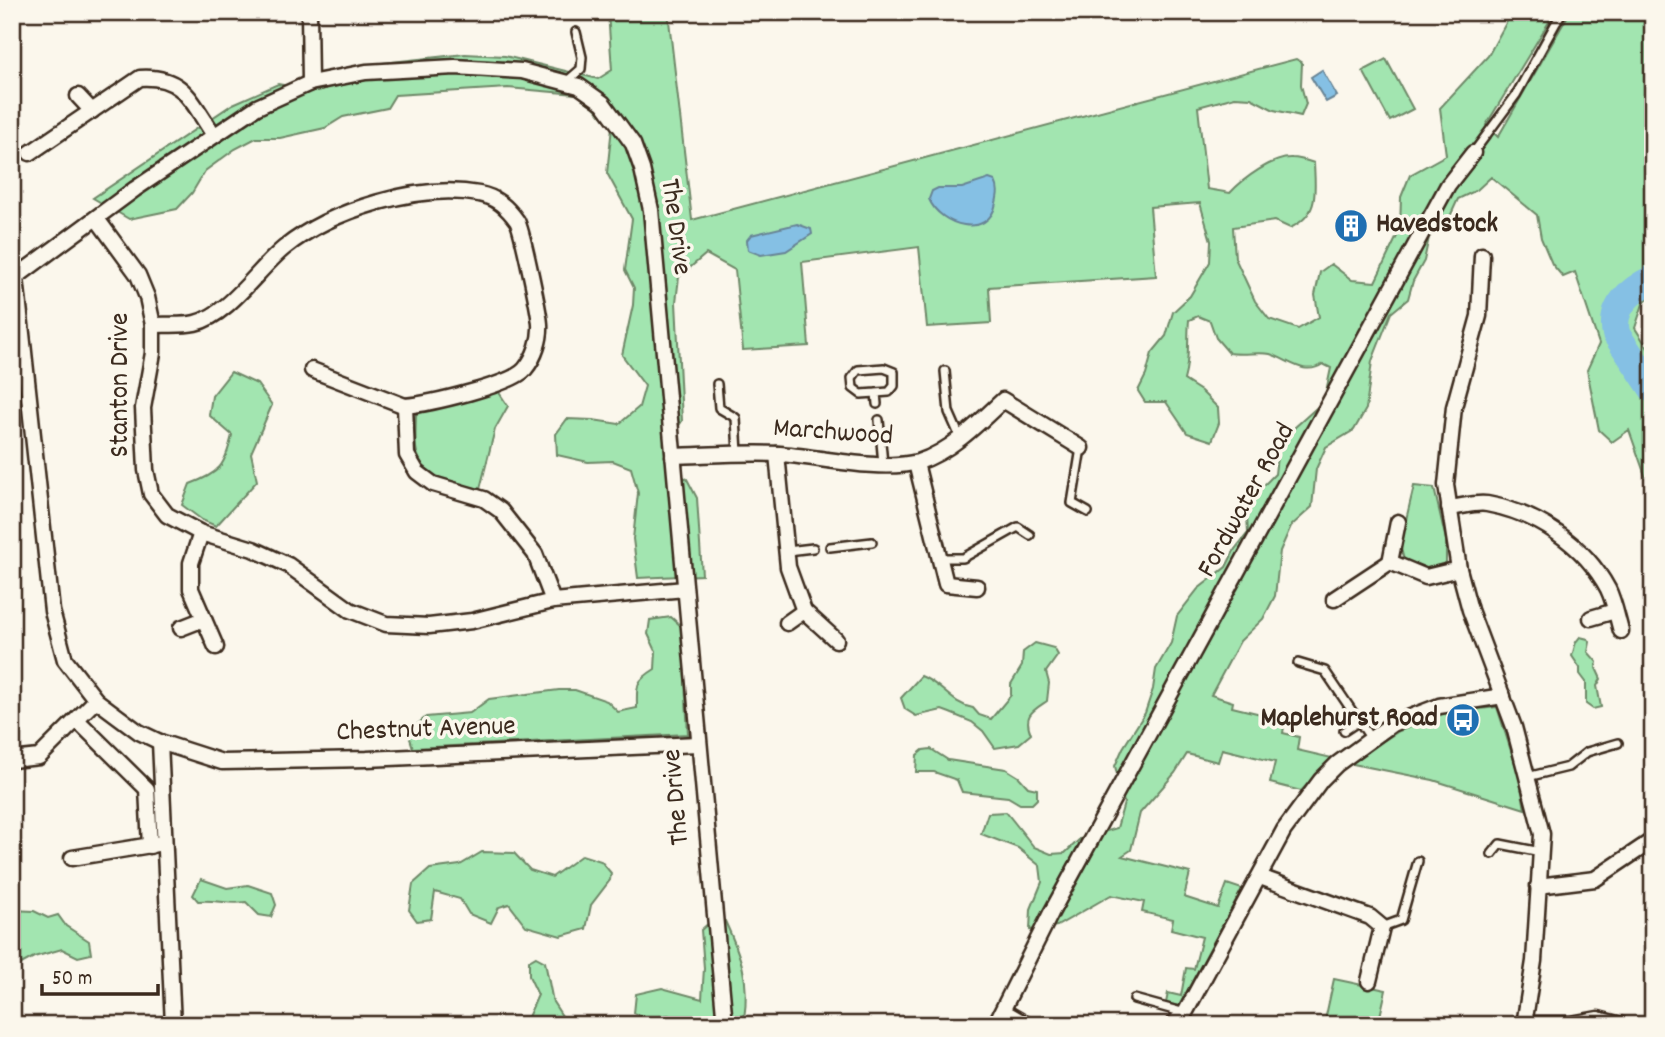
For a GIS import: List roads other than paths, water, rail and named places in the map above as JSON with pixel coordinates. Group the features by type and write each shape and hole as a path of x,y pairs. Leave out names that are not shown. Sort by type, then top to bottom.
{"street":[{"path":"309,12 310,83"},
{"name":"The Drive","path":"14,279 135,189 214,135 257,107 310,83 366,72 455,67 522,71 579,86 603,103 633,145 642,169 651,210 725,1025"},
{"path":"30,153 140,78 158,77 183,89 214,135"},
{"path":"78,96 92,111"},
{"name":"Fordwater Road","path":"995,1025 1051,913 1448,185 1473,153"},
{"path":"153,325 196,323 226,308 253,277 285,247 317,226 362,206 404,196 454,192 481,194 503,203 519,223 541,325 537,349 524,371 498,383 428,404 405,405 312,370"},
{"name":"Stanton Drive","path":"97,219 138,275 147,297 153,325 153,353 143,408 146,470 151,494 167,515 201,533 253,549 288,565 350,610 386,624 429,626 472,621 553,601 685,589"},
{"path":"1482,255 1479,316 1454,407 1446,485 1458,569 1470,610 1514,727 1542,834 1534,961 1524,1024 1571,1024 1598,1019 1621,1025"},
{"name":"Chestnut Avenue","path":"14,279 52,611 65,660 96,700 139,732 160,742 222,762 367,759 698,744"},
{"name":"Marchwood","path":"673,456 777,454 861,464 916,463 939,453 1003,400 1081,448"},
{"path":"405,405 407,455 417,472 433,484 484,499 501,511 535,554 553,601"},
{"path":"777,454 788,567 804,611 836,640"},
{"path":"916,463 946,584 977,587"},
{"path":"1449,508 1484,503 1522,514 1564,536 1589,562 1609,591 1621,631"},
{"path":"1334,599 1390,562 1398,522"},
{"path":"201,533 191,563 191,589 216,647"},
{"path":"1390,562 1426,577 1458,569"},
{"path":"787,623 804,611"},
{"path":"1591,618 1615,611"},
{"path":"181,628 204,619"},
{"path":"1172,1025 1185,1013 1284,830 1321,780 1337,764 1392,724 1440,706 1503,696"},
{"path":"12,760 39,757 96,700"},
{"path":"77,720 147,789 157,844 173,1025"},
{"path":"157,844 160,742"},
{"path":"1538,886 1595,879 1653,840"},
{"path":"72,858 157,844"},
{"path":"1260,877 1370,917 1382,927 1368,981"},
{"path":"1003,1011 1027,1025"}],"lane":[{"name":"Fordwater Road","path":"1473,153 1516,95 1562,12"},
{"path":"565,82 581,69 583,57 576,32"},
{"path":"884,368 894,372 894,386 888,392 876,393 861,394 853,388 852,378 858,370 884,368"},
{"path":"945,371 949,412 960,437"},
{"path":"717,384 719,408 737,418 738,454"},
{"path":"876,393 877,404"},
{"path":"879,420 883,464"},
{"path":"1081,448 1072,503 1088,512"},
{"path":"939,558 963,558 1018,527 1030,535"},
{"path":"830,547 872,542"},
{"path":"786,551 813,548"},
{"path":"1298,663 1325,671 1371,739"},
{"path":"1344,731 1359,721"},
{"path":"1527,776 1568,767 1587,752 1618,743"},
{"path":"1492,854 1500,844 1541,852"},
{"path":"1382,927 1401,920 1418,860"},
{"path":"1134,999 1185,1013"}],"water":[{"path":"1322,70 1337,96 1326,102 1311,77"},
{"path":"989,179 995,181 997,187 996,203 992,215 975,225 953,222 943,216 929,199 932,191 938,188 962,188"},
{"path":"797,224 811,229 812,234 786,251 761,255 748,250 747,240 751,235"}],"waterway":[{"path":"1653,279 1624,300 1615,324 1616,334 1653,389"}],"place":[{"name":"Havedstock","path":"1351,226"},
{"name":"Maplehurst Road","path":"1463,720"}]}
